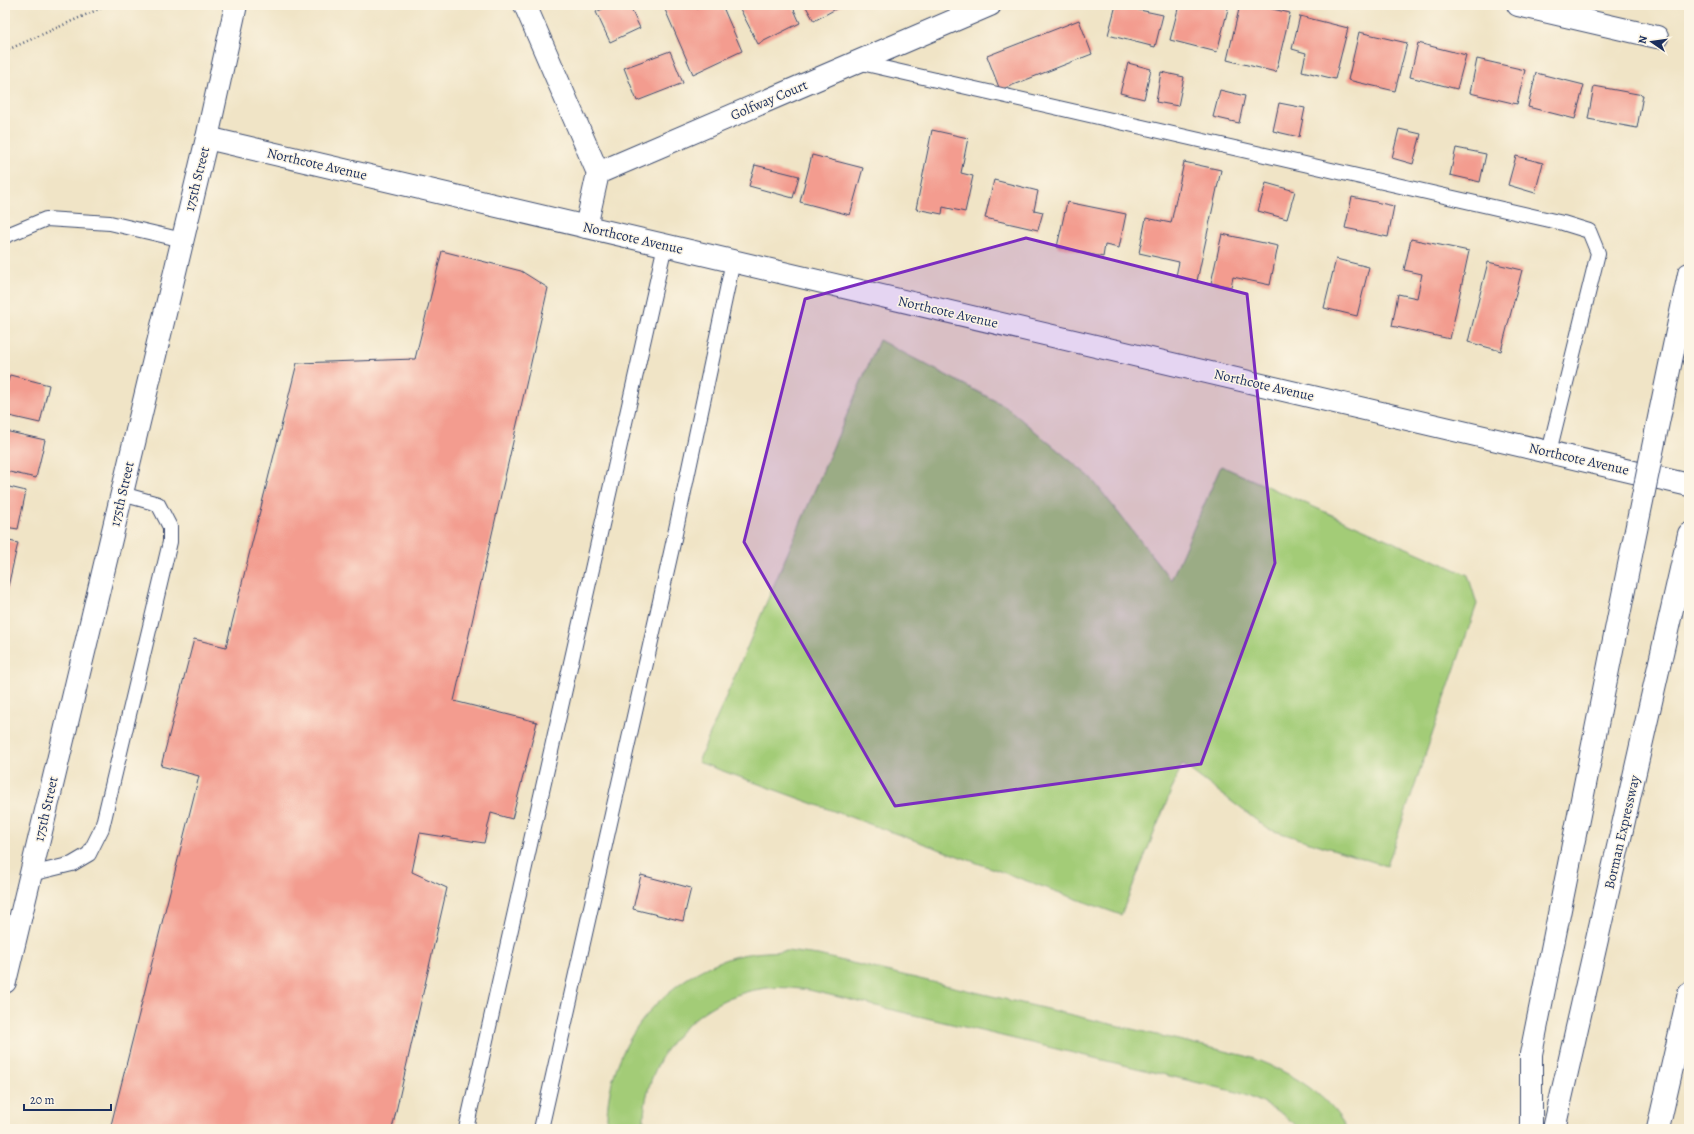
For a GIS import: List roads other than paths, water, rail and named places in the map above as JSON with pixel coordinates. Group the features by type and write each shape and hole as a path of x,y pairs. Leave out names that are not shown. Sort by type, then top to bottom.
{"main road":[{"name":"175th Street","path":"5,982 207,138 236,5"},
{"path":"525,5 598,173 586,227"},
{"name":"Golfway Court","path":"598,173 990,5"},
{"path":"1518,5 1657,37"},
{"name":"Northcote Avenue","path":"207,138 1689,485"},
{"path":"1531,1129 1531,1054 1689,274"},
{"name":"Borman Expressway","path":"1554,1129 1688,541"},
{"path":"1658,1129 1689,992"}],"lane":[{"path":"857,62 1540,218 1589,231 1598,253 1549,452"},
{"path":"5,236 46,220 110,223 182,240"},
{"path":"466,1129 665,245"},
{"path":"541,1129 672,548 733,261"},
{"path":"31,874 72,864 89,854 104,821 170,542 170,527 158,504 122,494"}]}
